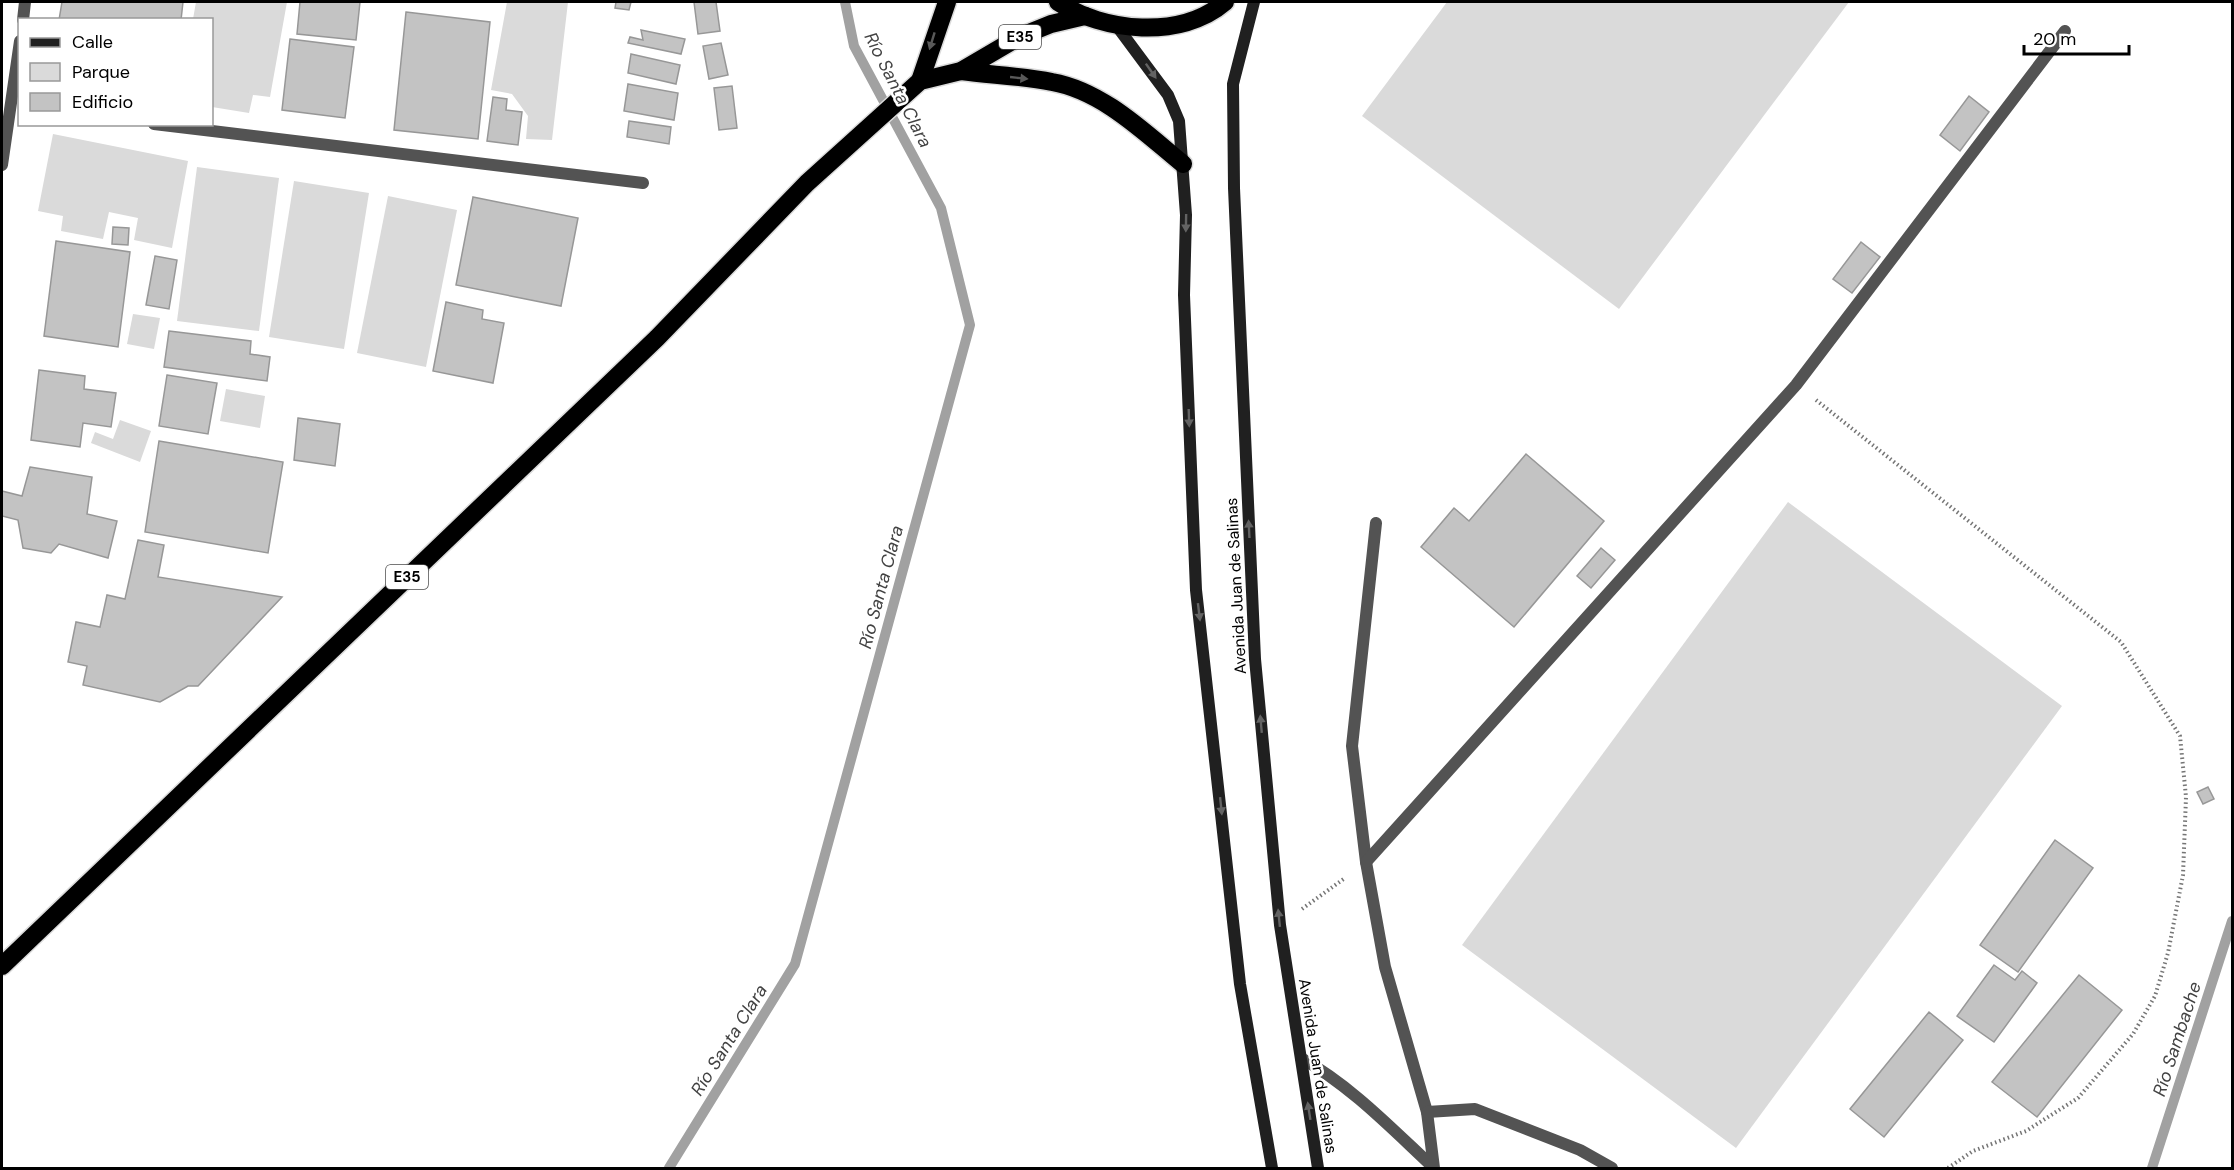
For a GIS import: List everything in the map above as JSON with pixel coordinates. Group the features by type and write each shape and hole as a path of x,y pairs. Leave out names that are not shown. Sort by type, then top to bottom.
{"highway":[{"name":"E35","path":"2,966 657,338 807,183 920,81 947,2"},
{"name":"E35","path":"1058,2 1085,16 1116,25 1146,27 1177,23 1202,15 1226,2"},
{"name":"E35","path":"920,81 961,71 1019,37 1051,24 1085,16"},
{"path":"961,71 1054,82 1083,92 1113,109 1184,165"}],"main road":[{"name":"Avenida Juan de Salinas","path":"1254,2 1233,84 1234,188 1255,659 1280,925 1318,1168"},
{"name":"Avenida Juan de Salinas","path":"1116,25 1168,96 1179,121 1186,215 1184,295 1196,590 1240,984 1272,1168"}],"street":[{"path":"23,18 26,2"},
{"path":"1366,862 1796,385 2065,32"},
{"path":"2,165 18,54"},
{"path":"171,126 643,183"},
{"path":"1376,523 1352,746 1366,862 1385,967 1427,1113 1433,1168"},
{"path":"1301,1058 1330,1074 1347,1088 1433,1168"},
{"path":"1427,1113 1474,1109 1580,1149 1612,1168"}],"path":[{"path":"1796,385 2121,642 2180,736 2186,797 2183,874 2168,953 2155,996 2133,1034 2078,1098 2026,1131 1973,1151 1948,1168"},
{"path":"1280,925 1366,862"}],"green space":[{"path":"196,2 287,2 270,97 253,95 249,113 213,107 213,18 193,18"},
{"path":"507,2 568,2 552,140 526,139 528,116 512,94 491,90"},
{"path":"1447,2 1849,2 1619,309 1362,116"},
{"path":"53,134 188,161 172,248 134,240 138,218 109,212 103,239 61,231 63,216 38,211"},
{"path":"197,167 279,178 259,331 177,321"},
{"path":"294,181 369,193 344,349 269,337"},
{"path":"388,196 457,210 426,367 357,353"},
{"path":"133,314 160,318 154,349 127,344"},
{"path":"226,389 265,396 260,428 220,421"},
{"path":"120,420 151,431 140,462 91,443 95,432 113,439"},
{"path":"1788,502 2062,706 1736,1148 1462,945"}],"building":[{"path":"62,2 183,2 181,18 59,18"},
{"path":"300,2 360,2 356,40 297,34"},
{"path":"616,2 631,2 629,10 615,8"},
{"path":"694,2 716,2 720,31 698,34"},
{"path":"406,12 490,22 478,139 394,130"},
{"path":"641,30 685,39 681,54 628,43 630,37 643,40"},
{"path":"290,39 354,47 345,118 282,110"},
{"path":"721,43 728,75 709,79 703,46"},
{"path":"631,54 680,65 676,84 628,73"},
{"path":"628,84 678,93 674,120 624,111"},
{"path":"732,86 737,128 719,130 714,88"},
{"path":"1969,96 1989,112 1960,151 1940,135"},
{"path":"493,97 507,99 506,110 522,112 518,145 487,141"},
{"path":"629,121 671,127 669,144 627,137"},
{"path":"473,197 578,218 561,306 456,285"},
{"path":"113,227 129,228 128,245 112,244"},
{"path":"56,241 130,252 118,347 44,336"},
{"path":"1861,242 1880,257 1852,293 1833,279"},
{"path":"155,256 177,260 169,309 146,305"},
{"path":"446,302 483,310 482,319 504,323 493,383 433,371"},
{"path":"169,331 251,341 250,354 270,357 267,381 164,367"},
{"path":"39,370 85,376 84,389 116,393 111,427 83,423 80,447 31,440"},
{"path":"167,375 217,383 208,434 159,426"},
{"path":"298,418 340,424 335,466 294,460"},
{"path":"159,441 283,462 268,553 145,532"},
{"path":"1526,454 1604,521 1514,627 1421,547 1454,508 1469,521"},
{"path":"30,467 92,477 87,514 117,521 108,558 59,544 51,553 23,548 18,520 2,516 2,491 22,496"},
{"path":"138,540 164,545 158,577 282,597 198,686 188,686 160,702 83,685 87,666 68,662 76,622 100,627 107,595 125,599"},
{"path":"1601,548 1615,560 1591,588 1577,576"},
{"path":"2208,787 2214,799 2203,804 2197,792"},
{"path":"2055,840 2093,868 2018,972 1980,945"},
{"path":"1994,965 2015,980 2022,971 2037,983 1994,1042 1957,1016"},
{"path":"2079,975 2122,1010 2037,1117 1992,1082"},
{"path":"1929,1012 1963,1040 1884,1137 1850,1109"}],"waterway":[{"name":"Río Santa Clara","path":"669,1168 795,964 970,325 941,208 854,46 845,2"},
{"name":"Río Sambache","path":"2152,1168 2232,921"}]}
